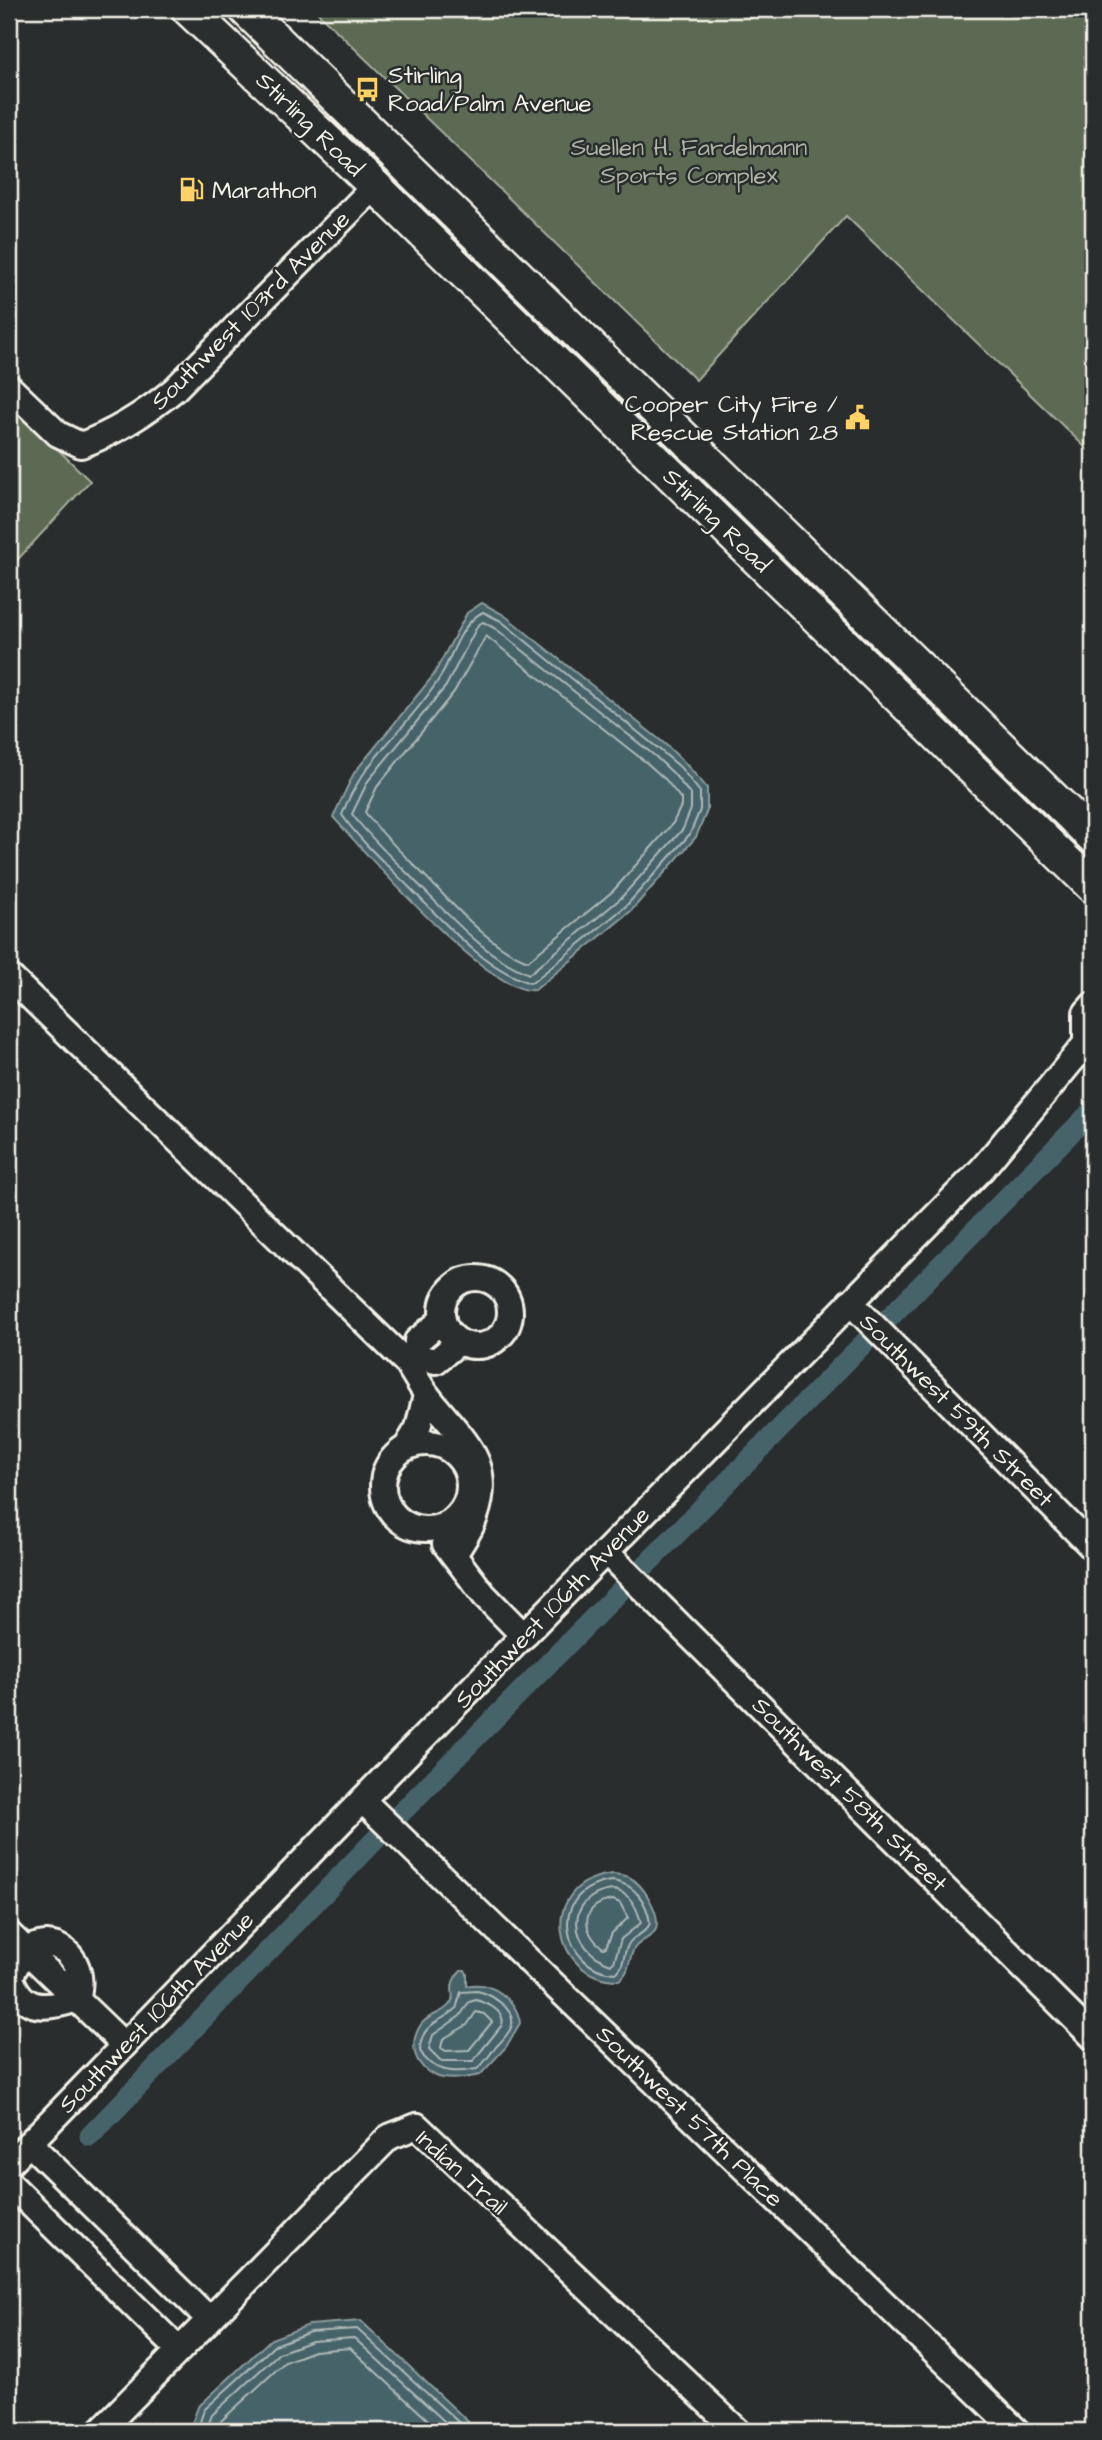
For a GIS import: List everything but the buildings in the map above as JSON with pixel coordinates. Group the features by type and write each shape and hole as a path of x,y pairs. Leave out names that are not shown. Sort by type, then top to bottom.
{"main road":[{"name":"Stirling Road","path":"188,9 375,186 1093,887"},
{"name":"Stirling Road","path":"245,9 1093,837"}],"street":[{"name":"Southwest 103rd Avenue","path":"9,387 58,434 81,444 104,437 147,412 175,389 375,186"},
{"path":"9,975 412,1360 435,1425 434,1444"},
{"name":"Southwest 106th Avenue","path":"9,2164 362,1800 982,1169 1090,1038 1086,1013 1093,1005"},
{"path":"467,1278 489,1279 499,1285 511,1305 508,1327 492,1343 470,1346 459,1342 450,1335 443,1319 443,1302 448,1291 467,1278"},
{"name":"Southwest 59th Street","path":"850,1302 1093,1548"},
{"path":"412,1360 418,1341 443,1319"},
{"path":"412,1360 436,1361 459,1342"},
{"path":"406,1448 434,1444 447,1449 458,1458 466,1470 469,1484 467,1498 452,1521 439,1527 411,1527 399,1520 389,1509 384,1496 383,1482 387,1468 406,1448 418,1428 426,1395"},
{"path":"426,1395 468,1444 482,1472 475,1518 454,1555"},
{"path":"452,1521 454,1555"},
{"path":"425,1529 440,1538 484,1595 524,1636"},
{"name":"Southwest 58th Street","path":"606,1552 1093,2037"},
{"name":"Southwest 57th Place","path":"362,1800 1017,2431"},
{"path":"17,1942 44,1944 66,1951 80,1976 77,1999 49,2007 38,2006 21,1997 13,1987 10,1974 17,1942"},
{"path":"77,1999 124,2045"},
{"name":"Indian Trail","path":"100,2431 388,2137 417,2126 738,2431"},
{"path":"29,2143 208,2319"},
{"path":"9,2183 178,2349"}],"green space":[{"name":"Suellen H. Fardelmann Sports Complex","path":"314,9 1093,9 1093,455 846,216 696,380"},
{"path":"9,401 90,481 9,569"}],"water":[{"path":"482,603 504,615 665,744 707,788 707,811 696,837 631,911 535,990 515,986 489,971 460,947 400,889 333,817 354,773 433,676 467,613"},
{"path":"613,1874 629,1877 640,1886 650,1900 657,1922 654,1933 635,1947 627,1971 619,1980 596,1976 579,1965 567,1949 562,1930 563,1911 572,1894 588,1881"},
{"path":"461,1970 465,1970 467,1974 467,1986 494,1989 508,2000 520,2023 506,2047 480,2075 441,2078 423,2067 416,2055 414,2041 423,2022 452,2001 453,1982"},
{"path":"361,2321 478,2431 189,2431 198,2407 271,2339 309,2325"}],"waterway":[{"path":"889,1318 1093,1110"},
{"path":"645,1566 866,1341"},
{"path":"400,1814 621,1590"},
{"path":"90,2136 377,1838"}],"place":[{"name":"Stirling Road/Palm Avenue","path":"368,89"},
{"name":"Marathon","path":"192,190"},
{"name":"Cooper City Fire / Rescue Station 28","path":"858,418"}]}
